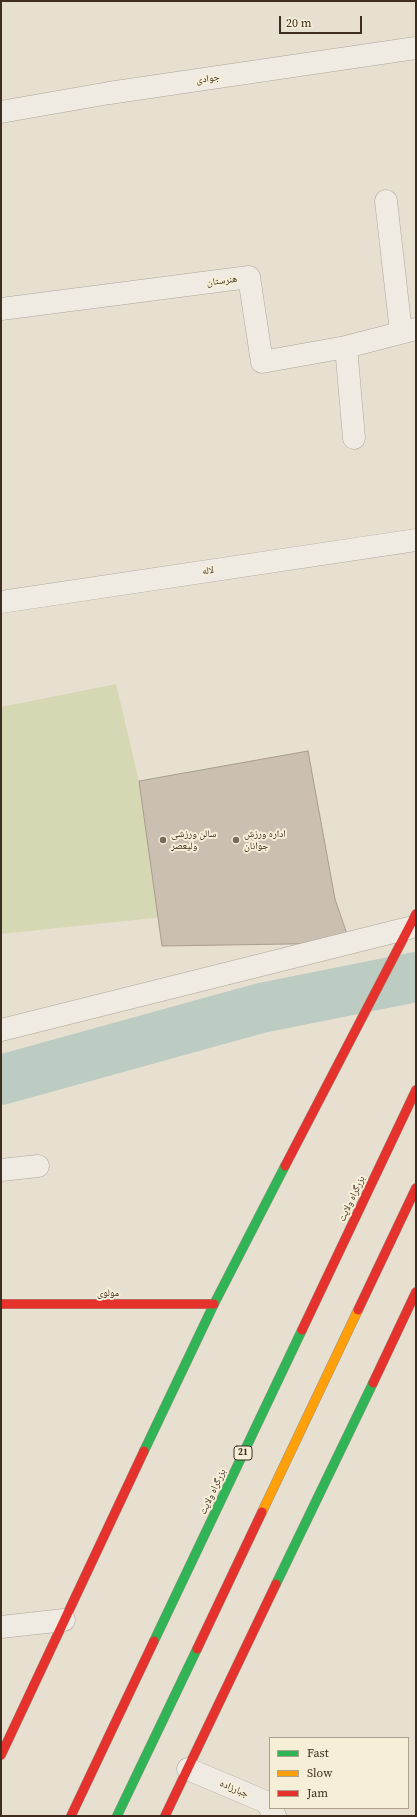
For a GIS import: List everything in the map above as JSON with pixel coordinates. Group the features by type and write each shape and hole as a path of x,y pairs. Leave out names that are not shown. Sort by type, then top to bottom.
{"main road":[{"path":"2,1751 214,1304 411,924"},
{"name":"بزرگراه ولایت","path":"71,1816 416,1090"},
{"path":"116,1816 416,1188"},
{"path":"165,1816 416,1292"},
{"name":"مولوی","path":"1,1304 214,1304"}],"street":[{"name":"جوادی","path":"1,112 109,93 416,48"},
{"path":"386,201 409,331"},
{"name":"هنرستان","path":"1,309 249,277 262,362 346,348 409,331"},
{"path":"346,348 354,438"},
{"name":"لاله","path":"1,602 416,540"},
{"path":"1,1030 411,924"},
{"path":"1,1170 38,1166"},
{"path":"1,1627 64,1620"},
{"name":"جبارزاده","path":"188,1769 266,1802 269,1807"}],"green space":[{"name":"سالن ورزشی ولیعصر","path":"116,684 139,781 308,751 335,899 1,934 1,707"}],"building":[{"name":"اداره ورزش جوانان","path":"308,751 335,899 350,943 162,946 139,781"}],"waterway":[{"path":"1,1080 261,1008 416,977"}],"traffic: fast":[{"path":"144,1451 214,1304 285,1166"},
{"path":"154,1641 302,1330"},
{"path":"276,1584 373,1383"},
{"path":"117,1816 197,1649"}],"traffic: slow":[{"path":"262,1512 358,1310"}],"traffic: jam":[{"path":"285,1166 416,914"},
{"path":"302,1330 416,1090"},
{"path":"358,1310 416,1188"},
{"path":"373,1383 416,1292"},
{"path":"1,1304 214,1304"},
{"path":"1,1755 144,1451"},
{"path":"197,1649 262,1512"},
{"path":"165,1816 276,1584"},
{"path":"71,1816 154,1641"}],"place":[{"name":"سالن ورزشی ولیعصر","path":"163,840"},
{"name":"اداره ورزش جوانان","path":"236,840"}]}
